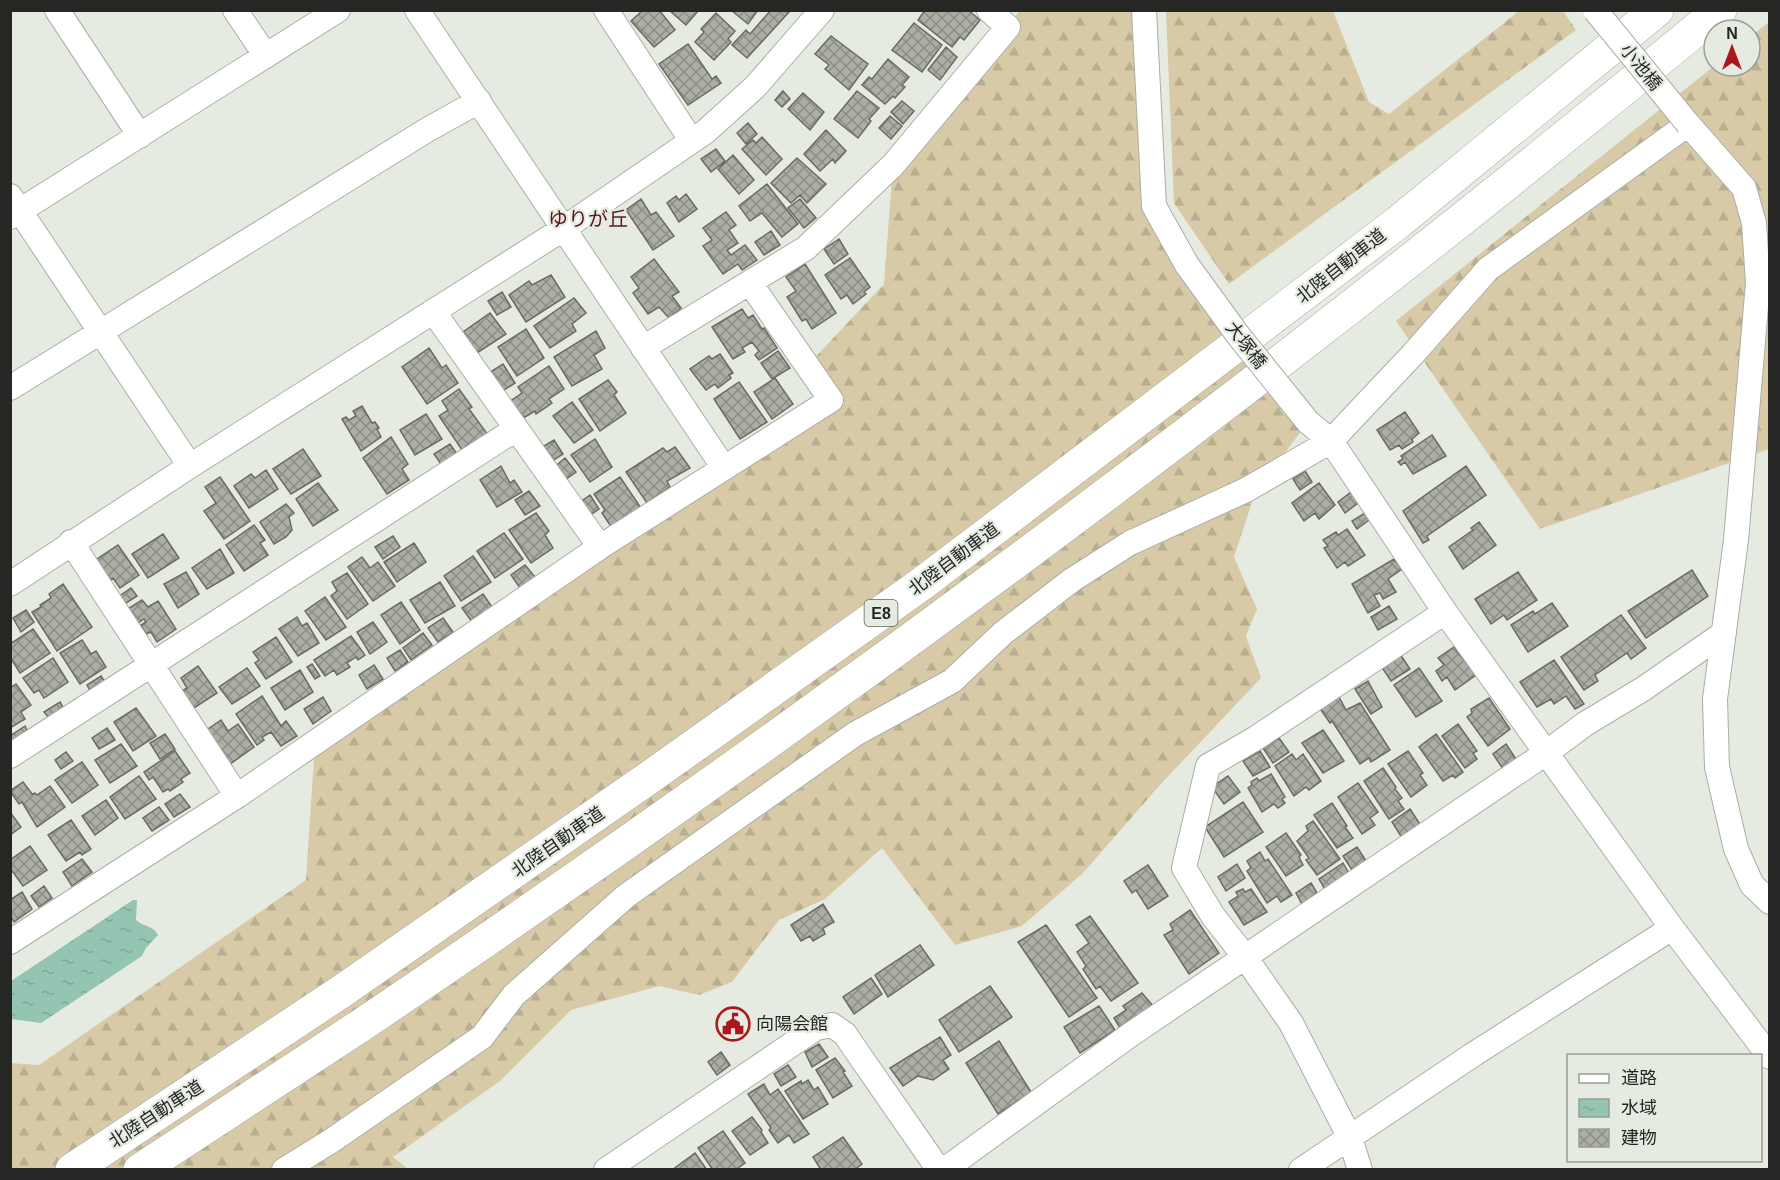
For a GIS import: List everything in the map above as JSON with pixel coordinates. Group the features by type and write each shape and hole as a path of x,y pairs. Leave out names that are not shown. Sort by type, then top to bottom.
{"highway":[{"name":"北陸自動車道","path":"72,1170 342,992 920,585 1396,224 1657,10"},
{"name":"北陸自動車道","path":"140,1170 362,1024 663,817 944,614 1196,426 1419,255 1720,10"}],"street":[{"path":"57,10 140,136"},
{"path":"235,10 266,56"},
{"path":"190,466 101,332 14,208 140,136 338,10"},
{"path":"417,10 724,468"},
{"path":"10,584 71,542 563,229 705,132 754,87 822,10"},
{"path":"644,348 806,248 893,165 1008,27 989,10"},
{"name":"大塚橋","path":"1144,10 1154,206 1187,265 1238,335 1308,422 1331,441 1445,612 1672,928 1770,1058"},
{"name":"小池橋","path":"1595,10 1688,124 1744,188 1754,223 1758,283 1736,540 1715,699 1717,767 1736,849 1752,885 1770,902"},
{"path":"613,14 691,141"},
{"path":"10,388 427,130 478,101"},
{"path":"284,1170 331,1141 482,1037 514,995 626,896 855,734 952,681 1003,633 1072,579 1130,543 1246,490 1331,441 1414,353 1488,269 1688,124"},
{"path":"10,942 237,796 600,547 831,400 750,283"},
{"path":"433,312 600,547"},
{"path":"10,756 516,429"},
{"path":"71,542 237,796"},
{"path":"1360,1170 1350,1138 1291,1023 1214,916 1184,868 1208,766 1256,738 1445,612"},
{"path":"944,1170 1130,1035 1546,753 1585,724 1643,689 1724,633"},
{"path":"1301,1170 1474,1054 1672,928"},
{"path":"606,1170 816,1028 832,1025 844,1034 939,1170"}],"green space":[{"path":"1019,11 1144,11 1154,206 1308,422 1255,493 1234,557 1257,609 1246,636 1261,678 1159,786 1083,873 1022,926 955,945 882,848 825,899 779,920 732,982 699,995 659,986 571,1010 500,1081 393,1157 408,1169 11,1169 10,1063 39,1065 306,880 315,743 830,400 807,366 884,284 893,165"},
{"path":"1166,11 1333,11 1369,102 1389,114 1519,11 1563,11 1576,30 1229,284 1174,203"},
{"path":"1769,22 1769,449 1540,529 1396,321 1702,76 1702,78 1762,78 1762,28"}],"water":[{"path":"133,900 137,900 136,920 154,929 158,935 142,956 41,1023 11,1019 11,981"}],"building":[{"path":"643,10 659,10 675,30 654,47 631,21"},
{"path":"669,10 699,10 686,25"},
{"path":"731,10 758,10 748,24"},
{"path":"771,10 789,12 747,58 732,45 746,30 750,34"},
{"path":"925,10 968,10 980,20 964,40 960,37 952,47 918,20"},
{"path":"716,13 735,31 728,39 731,42 714,60 695,42 704,32 701,29"},
{"path":"914,23 942,45 922,72 892,50"},
{"path":"831,36 868,64 849,90 825,69 829,65 815,54"},
{"path":"688,44 712,79 716,76 721,83 688,105 659,64"},
{"path":"946,47 957,57 940,80 928,70"},
{"path":"888,59 909,77 902,85 905,87 895,98 893,96 885,104 862,85 869,77 872,79"},
{"path":"783,91 790,99 782,107 775,100"},
{"path":"857,91 879,108 869,119 871,121 858,138 834,119"},
{"path":"803,93 824,112 810,130 788,109"},
{"path":"902,101 914,111 903,124 891,112"},
{"path":"890,116 902,126 891,139 879,128"},
{"path":"748,123 757,134 746,144 737,133"},
{"path":"826,130 846,151 835,163 833,159 820,171 804,154"},
{"path":"762,137 782,159 766,175 742,149 753,140 756,143"},
{"path":"716,149 725,161 711,172 701,159"},
{"path":"733,155 754,180 739,194 718,169"},
{"path":"797,158 826,184 807,203 800,195 791,203 771,183"},
{"path":"767,184 798,224 782,237 762,213 750,221 739,206"},
{"path":"686,194 697,209 679,222 667,203 676,196 679,200"},
{"path":"641,199 651,215 656,212 674,236 653,250 626,210"},
{"path":"800,199 816,218 804,228 788,208"},
{"path":"726,212 736,225 729,230 738,243 727,250 731,255 745,245 757,260 742,270 738,264 723,274 703,246 712,240 703,228"},
{"path":"771,231 780,245 764,255 755,242"},
{"path":"839,239 848,254 834,264 824,249"},
{"path":"850,258 870,287 864,292 866,294 853,304 847,295 841,299 825,275"},
{"path":"654,259 679,292 672,296 681,308 669,318 659,307 648,314 633,293 639,288 631,277"},
{"path":"805,264 836,313 812,329 806,319 802,321 787,297 796,291 786,277"},
{"path":"551,275 565,297 526,322 509,295 529,281 532,285"},
{"path":"502,292 511,307 497,315 488,301"},
{"path":"574,298 586,313 572,324 576,331 550,348 534,326"},
{"path":"742,309 748,318 753,315 777,348 759,360 755,355 759,351 752,342 742,348 745,352 733,359 712,327"},
{"path":"490,313 506,334 477,353 463,332"},
{"path":"526,329 544,358 517,376 498,347"},
{"path":"596,331 605,348 594,355 602,369 572,386 554,357"},
{"path":"429,348 442,368 446,365 458,383 427,404 402,367"},
{"path":"778,351 790,368 772,379 761,363"},
{"path":"720,354 733,373 729,375 731,378 718,388 715,384 706,390 690,369 709,356 712,359"},
{"path":"503,364 515,383 501,392 489,373"},
{"path":"549,366 564,389 549,399 552,403 536,414 535,411 520,420 509,402 522,393 518,387"},
{"path":"775,378 793,404 772,419 754,392"},
{"path":"608,380 617,392 614,395 626,413 600,431 579,399"},
{"path":"739,382 767,422 740,439 714,399"},
{"path":"459,389 472,407 469,409 488,435 471,447 469,444 462,450 439,416 448,410 442,401"},
{"path":"572,402 593,430 574,443 553,416"},
{"path":"362,406 372,423 375,422 379,428 377,429 381,437 361,451 342,419 346,417 349,420 356,416 353,411"},
{"path":"1405,412 1419,433 1412,439 1413,442 1402,449 1399,445 1390,450 1377,430"},
{"path":"426,414 442,439 415,455 400,430"},
{"path":"1432,435 1446,456 1413,474 1405,462 1401,465 1398,462 1403,459 1401,456"},
{"path":"391,437 408,464 402,469 409,480 387,494 363,458"},
{"path":"595,439 612,467 590,482 571,455"},
{"path":"554,440 563,454 549,463 539,449"},
{"path":"450,444 459,457 443,467 434,454"},
{"path":"675,447 690,468 667,481 670,487 647,503 626,472 663,448 667,452"},
{"path":"303,449 321,476 291,494 273,469"},
{"path":"565,458 576,472 562,482 552,469"},
{"path":"501,466 510,483 514,480 522,492 497,507 480,480"},
{"path":"1466,466 1486,495 1427,536 1429,540 1423,543 1403,511"},
{"path":"266,470 278,489 249,508 234,486 251,474 255,478"},
{"path":"1305,471 1312,482 1300,490 1293,479"},
{"path":"220,477 250,521 224,539 204,511 216,503 205,487"},
{"path":"620,477 641,508 612,528 602,513 605,510 594,494"},
{"path":"318,483 338,510 313,526 296,499"},
{"path":"1319,483 1335,505 1319,519 1315,513 1304,521 1292,503"},
{"path":"529,491 540,506 525,515 515,500"},
{"path":"1351,492 1358,503 1345,513 1338,502"},
{"path":"590,495 599,509 586,518 576,505"},
{"path":"286,504 294,513 289,517 292,530 286,537 274,544 260,522"},
{"path":"536,513 549,531 545,535 553,548 531,563 509,530"},
{"path":"1365,513 1369,520 1357,529 1352,521"},
{"path":"1479,522 1496,545 1463,569 1449,547 1473,530 1471,528"},
{"path":"254,525 265,540 260,543 268,555 244,571 226,545"},
{"path":"1347,529 1365,555 1348,566 1345,562 1337,568 1324,548 1328,546 1323,540 1336,532 1338,535"},
{"path":"504,533 523,559 495,578 477,551"},
{"path":"163,534 179,558 148,578 132,554"},
{"path":"393,536 400,547 383,559 375,547"},
{"path":"414,543 426,562 397,582 384,562"},
{"path":"118,545 139,575 120,588 113,578 108,582 94,561"},
{"path":"220,549 234,573 207,589 192,568"},
{"path":"473,556 491,582 461,601 444,576"},
{"path":"362,557 370,568 378,562 395,586 373,601 348,567"},
{"path":"1394,559 1402,569 1388,579 1396,592 1383,599 1380,593 1374,595 1380,606 1368,613 1352,584"},
{"path":"525,565 535,577 520,588 511,575"},
{"path":"1692,570 1708,596 1646,638 1628,611"},
{"path":"186,572 199,594 178,608 164,584"},
{"path":"1518,572 1537,600 1507,620 1504,615 1491,624 1475,599"},
{"path":"347,573 368,604 347,619 331,596 337,591 332,582"},
{"path":"440,582 455,606 425,623 410,600"},
{"path":"63,584 92,627 57,651 32,612 51,598 49,594"},
{"path":"131,588 137,596 123,605 118,597"},
{"path":"483,594 492,607 472,622 462,608"},
{"path":"325,597 346,627 326,640 305,611"},
{"path":"142,600 148,607 158,601 176,629 157,642 151,632 146,634 141,625 146,622 144,619 132,627 123,612"},
{"path":"401,602 420,630 400,644 381,615"},
{"path":"1552,603 1568,626 1528,652 1511,625 1533,611 1535,614"},
{"path":"1389,606 1397,619 1378,630 1371,617"},
{"path":"26,610 34,622 21,632 13,618"},
{"path":"1621,615 1646,648 1631,659 1627,653 1595,675 1598,681 1584,690 1561,657"},
{"path":"297,617 302,626 307,623 319,643 298,656 279,629"},
{"path":"443,618 453,632 438,642 428,628"},
{"path":"373,622 387,642 370,654 357,632"},
{"path":"33,629 50,653 20,673 10,657 10,644"},
{"path":"423,633 432,645 411,660 403,648"},
{"path":"351,636 365,655 358,660 356,657 347,663 350,667 337,675 334,670 325,676 314,660"},
{"path":"276,637 292,662 266,679 255,663 259,660 253,652"},
{"path":"82,640 91,654 96,651 106,667 80,684 60,653"},
{"path":"1454,647 1476,675 1455,690 1447,677 1442,681 1436,671 1444,665 1438,658"},
{"path":"400,650 408,662 395,671 387,658"},
{"path":"1400,654 1410,669 1391,681 1381,666"},
{"path":"53,658 68,682 44,698 39,690 34,693 23,678"},
{"path":"1554,660 1584,704 1575,709 1566,696 1554,704 1551,699 1537,707 1520,682"},
{"path":"312,664 320,676 315,679 307,667"},
{"path":"374,665 383,679 367,689 359,675"},
{"path":"198,666 217,693 194,708 182,691 187,688 181,678"},
{"path":"247,668 260,686 232,704 219,687"},
{"path":"1419,668 1442,701 1416,717 1394,685"},
{"path":"300,670 313,692 285,710 271,688"},
{"path":"101,676 109,688 94,698 87,685"},
{"path":"1368,681 1382,707 1371,714 1355,689"},
{"path":"16,684 31,705 21,712 25,719 10,728 10,688"},
{"path":"1338,695 1346,710 1360,703 1390,750 1371,762 1369,758 1360,764 1332,721 1330,723 1319,707"},
{"path":"262,696 281,726 286,721 297,736 281,746 271,732 262,737 264,740 257,745 236,714"},
{"path":"323,697 331,711 313,724 304,709"},
{"path":"1489,698 1510,729 1488,746 1467,717 1472,713 1471,709"},
{"path":"60,702 67,714 53,723 44,712"},
{"path":"136,708 156,736 133,751 114,722"},
{"path":"221,720 228,731 238,724 254,747 226,767 205,731"},
{"path":"1458,724 1477,751 1473,753 1477,759 1465,768 1442,736"},
{"path":"25,726 31,737 16,748 10,736"},
{"path":"107,728 115,740 99,749 92,738"},
{"path":"1323,730 1344,761 1323,773 1302,743"},
{"path":"165,734 175,749 160,759 150,743"},
{"path":"1436,734 1463,772 1455,778 1453,775 1443,781 1419,747"},
{"path":"1279,738 1289,752 1273,763 1263,748"},
{"path":"121,744 137,766 110,783 95,760"},
{"path":"1506,744 1516,759 1503,769 1493,754"},
{"path":"175,751 190,773 181,779 183,782 170,791 168,789 163,792 153,777 149,780 144,772"},
{"path":"1260,751 1270,767 1253,776 1243,761"},
{"path":"1408,751 1423,773 1420,775 1427,785 1411,797 1388,764"},
{"path":"66,752 73,761 61,769 55,760"},
{"path":"1292,754 1296,760 1303,754 1321,781 1309,790 1306,787 1294,796 1275,766"},
{"path":"82,762 98,785 72,803 55,780"},
{"path":"1383,768 1402,798 1398,801 1404,809 1389,819 1364,781"},
{"path":"1271,774 1285,797 1282,799 1285,803 1278,808 1274,804 1262,812 1248,788 1257,778 1259,781"},
{"path":"139,776 156,799 125,819 110,797"},
{"path":"1228,776 1240,792 1224,804 1212,787"},
{"path":"23,782 32,794 37,795 50,786 65,807 37,827 22,802 19,804 10,791"},
{"path":"1358,783 1378,812 1370,818 1375,825 1362,834 1338,797"},
{"path":"180,794 190,807 174,817 165,804"},
{"path":"106,800 118,818 95,835 82,816"},
{"path":"1243,802 1263,832 1224,857 1205,827"},
{"path":"1332,803 1353,838 1337,848 1314,815"},
{"path":"159,807 169,820 152,831 143,818"},
{"path":"1410,809 1423,829 1404,841 1392,822"},
{"path":"10,812 21,827 10,835"},
{"path":"71,820 91,849 82,855 80,852 66,861 48,835"},
{"path":"1313,821 1340,859 1317,875 1306,860 1309,858 1297,841 1308,831 1306,826"},
{"path":"1286,833 1301,855 1299,857 1303,865 1286,876 1266,847"},
{"path":"30,846 47,870 23,886 10,868 10,860"},
{"path":"1357,847 1368,864 1354,873 1343,856"},
{"path":"1260,852 1265,861 1268,859 1292,895 1281,902 1277,896 1267,903 1247,871 1251,868 1247,861"},
{"path":"82,859 92,872 72,886 63,872"},
{"path":"1343,863 1351,877 1327,893 1319,879"},
{"path":"1237,864 1245,878 1226,891 1218,877"},
{"path":"1148,865 1168,896 1148,909 1136,890 1132,893 1124,881"},
{"path":"1311,883 1320,898 1304,908 1296,893"},
{"path":"44,886 52,898 39,907 31,896"},
{"path":"1243,889 1245,892 1251,889 1267,912 1244,925 1229,902 1238,896 1236,892"},
{"path":"22,892 32,909 14,922 10,915 10,900"},
{"path":"823,904 834,922 823,928 825,934 813,941 810,936 801,941 791,925"},
{"path":"1190,910 1219,953 1189,974 1164,935 1173,930 1170,924"},
{"path":"1090,916 1138,983 1111,1001 1100,986 1096,989 1083,969 1086,966 1077,952 1089,943 1076,925"},
{"path":"1046,925 1097,998 1069,1017 1018,942"},
{"path":"920,945 934,965 888,997 875,975"},
{"path":"871,978 882,994 854,1014 843,997"},
{"path":"990,986 1012,1017 959,1052 939,1020"},
{"path":"1142,993 1153,1006 1121,1030 1114,1018 1126,1010 1123,1006"},
{"path":"1099,1006 1115,1030 1080,1053 1064,1027"},
{"path":"940,1037 951,1055 943,1060 949,1069 933,1080 918,1076 903,1086 890,1068"},
{"path":"999,1041 1031,1092 998,1114 966,1063"},
{"path":"819,1044 828,1057 812,1067 805,1052"},
{"path":"721,1052 730,1065 717,1075 708,1062"},
{"path":"835,1058 845,1071 843,1072 852,1086 833,1098 816,1070"},
{"path":"788,1065 796,1077 781,1086 774,1074"},
{"path":"808,1080 814,1090 818,1087 828,1104 803,1119 785,1091 801,1081 802,1084"},
{"path":"764,1084 770,1095 778,1089 809,1134 794,1143 789,1135 778,1143 769,1130 771,1128 748,1094"},
{"path":"752,1117 768,1143 750,1155 732,1131"},
{"path":"723,1131 745,1163 735,1170 713,1170 698,1148"},
{"path":"843,1137 862,1164 854,1170 821,1170 813,1157"},
{"path":"695,1153 707,1170 672,1170"}],"place":[{"name":"向陽会館","path":"733,1024"}],"district":[{"name":"ゆりが丘","path":"588,219"}]}
